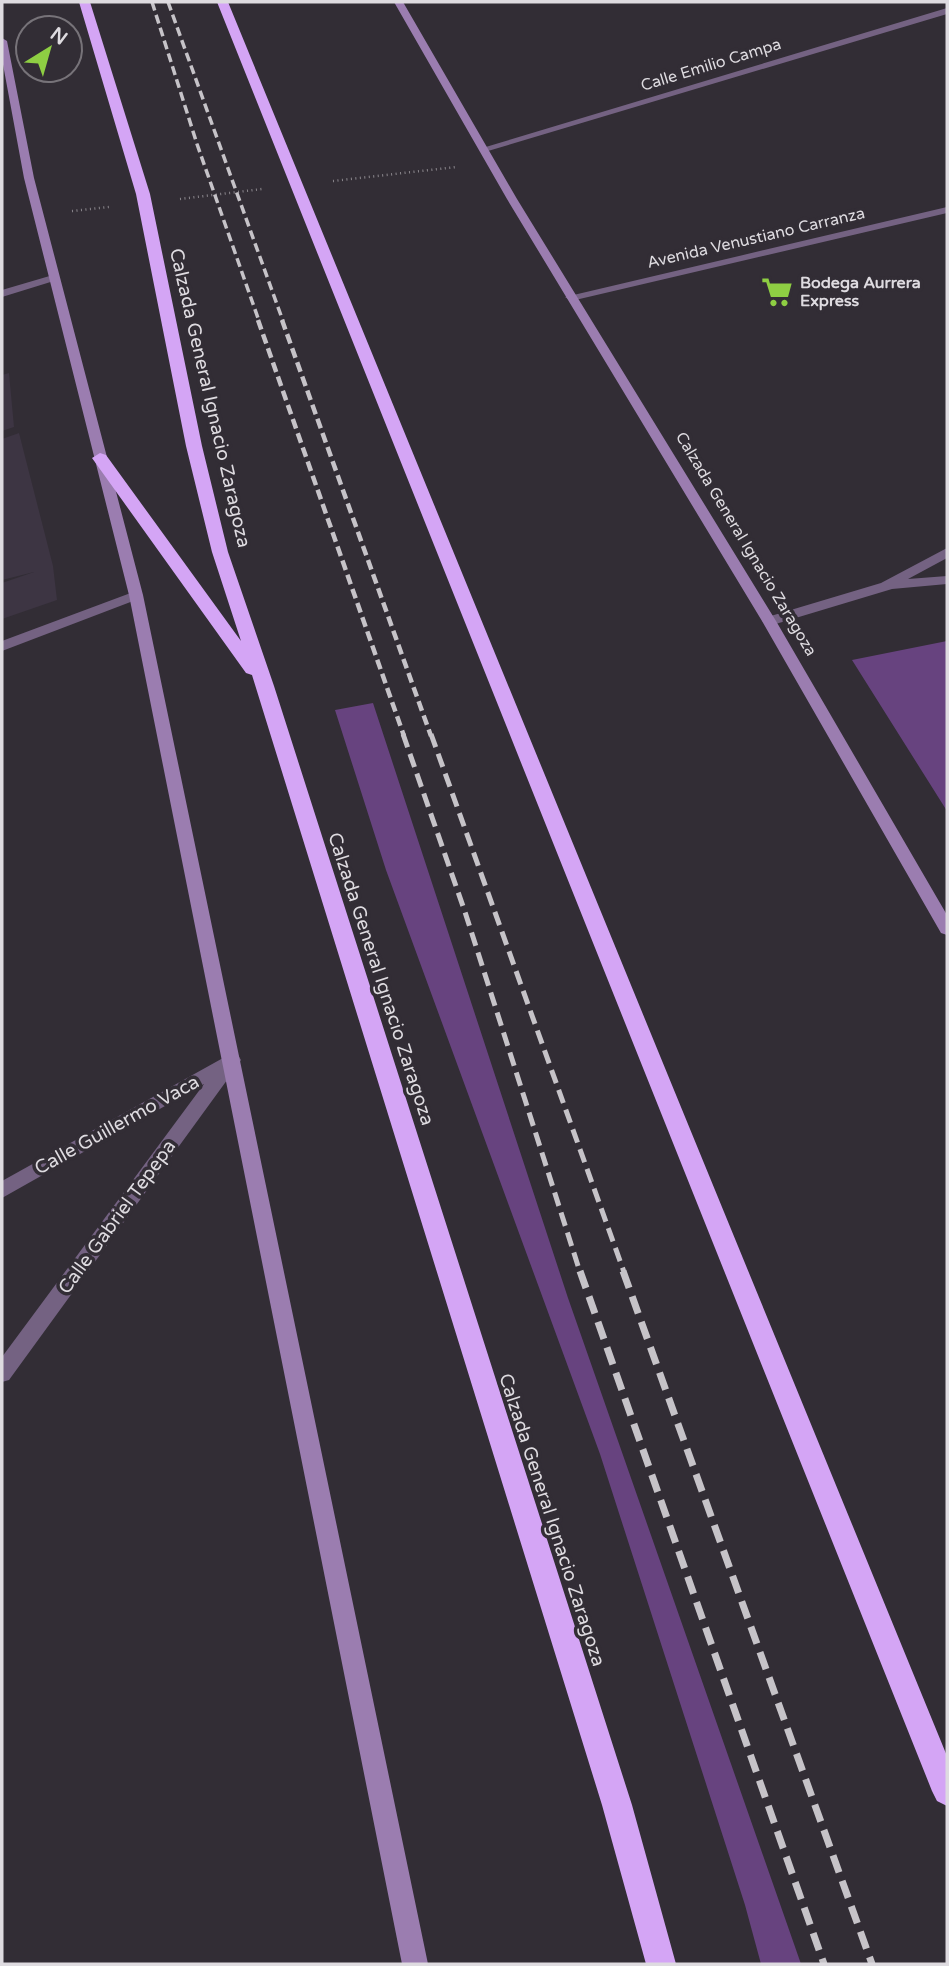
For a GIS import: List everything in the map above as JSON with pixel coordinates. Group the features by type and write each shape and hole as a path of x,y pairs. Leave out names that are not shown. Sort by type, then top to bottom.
{"highway":[{"name":"Calzada General Ignacio Zaragoza","path":"84,2 143,194 186,408 220,552 265,687 617,1805 662,1964"},
{"path":"222,2 947,1791"},
{"path":"100,458 265,687"}],"main road":[{"name":"Calzada General Ignacio Zaragoza","path":"398,2 571,297 769,621 947,929"},
{"path":"2,41 29,178 53,278 136,595 415,1964"}],"street":[{"name":"Calle Emilio Campa","path":"484,149 947,11"},
{"name":"Avenida Venustiano Carranza","path":"571,297 947,210"},
{"path":"2,294 53,278"},
{"path":"886,586 947,552"},
{"path":"769,621 886,586 947,580"},
{"path":"2,646 136,595"},
{"name":"Calle Guillermo Vaca","path":"2,1190 232,1060"},
{"name":"Calle Gabriel Tepepa","path":"2,1373 232,1060"}],"shaded area":[{"path":"9,373 14,427 2,431 2,375"},
{"path":"19,433 53,566 57,600 2,619 2,583 34,572 2,580 2,439"},
{"path":"947,641 947,811 852,660"},
{"path":"373,703 568,1298 801,1964 761,1964 745,1905 600,1454 386,870 335,710"}],"railway":[{"path":"152,2 197,144 259,321"},
{"path":"168,2 283,321"},
{"path":"258,320 404,736"},
{"path":"282,320 431,736"},
{"path":"403,734 465,912 580,1272"},
{"path":"431,734 624,1272"},
{"path":"580,1271 824,1964"},
{"path":"623,1271 872,1964"}],"place":[{"name":"Bodega Aurrera Express","path":"777,292"}]}
